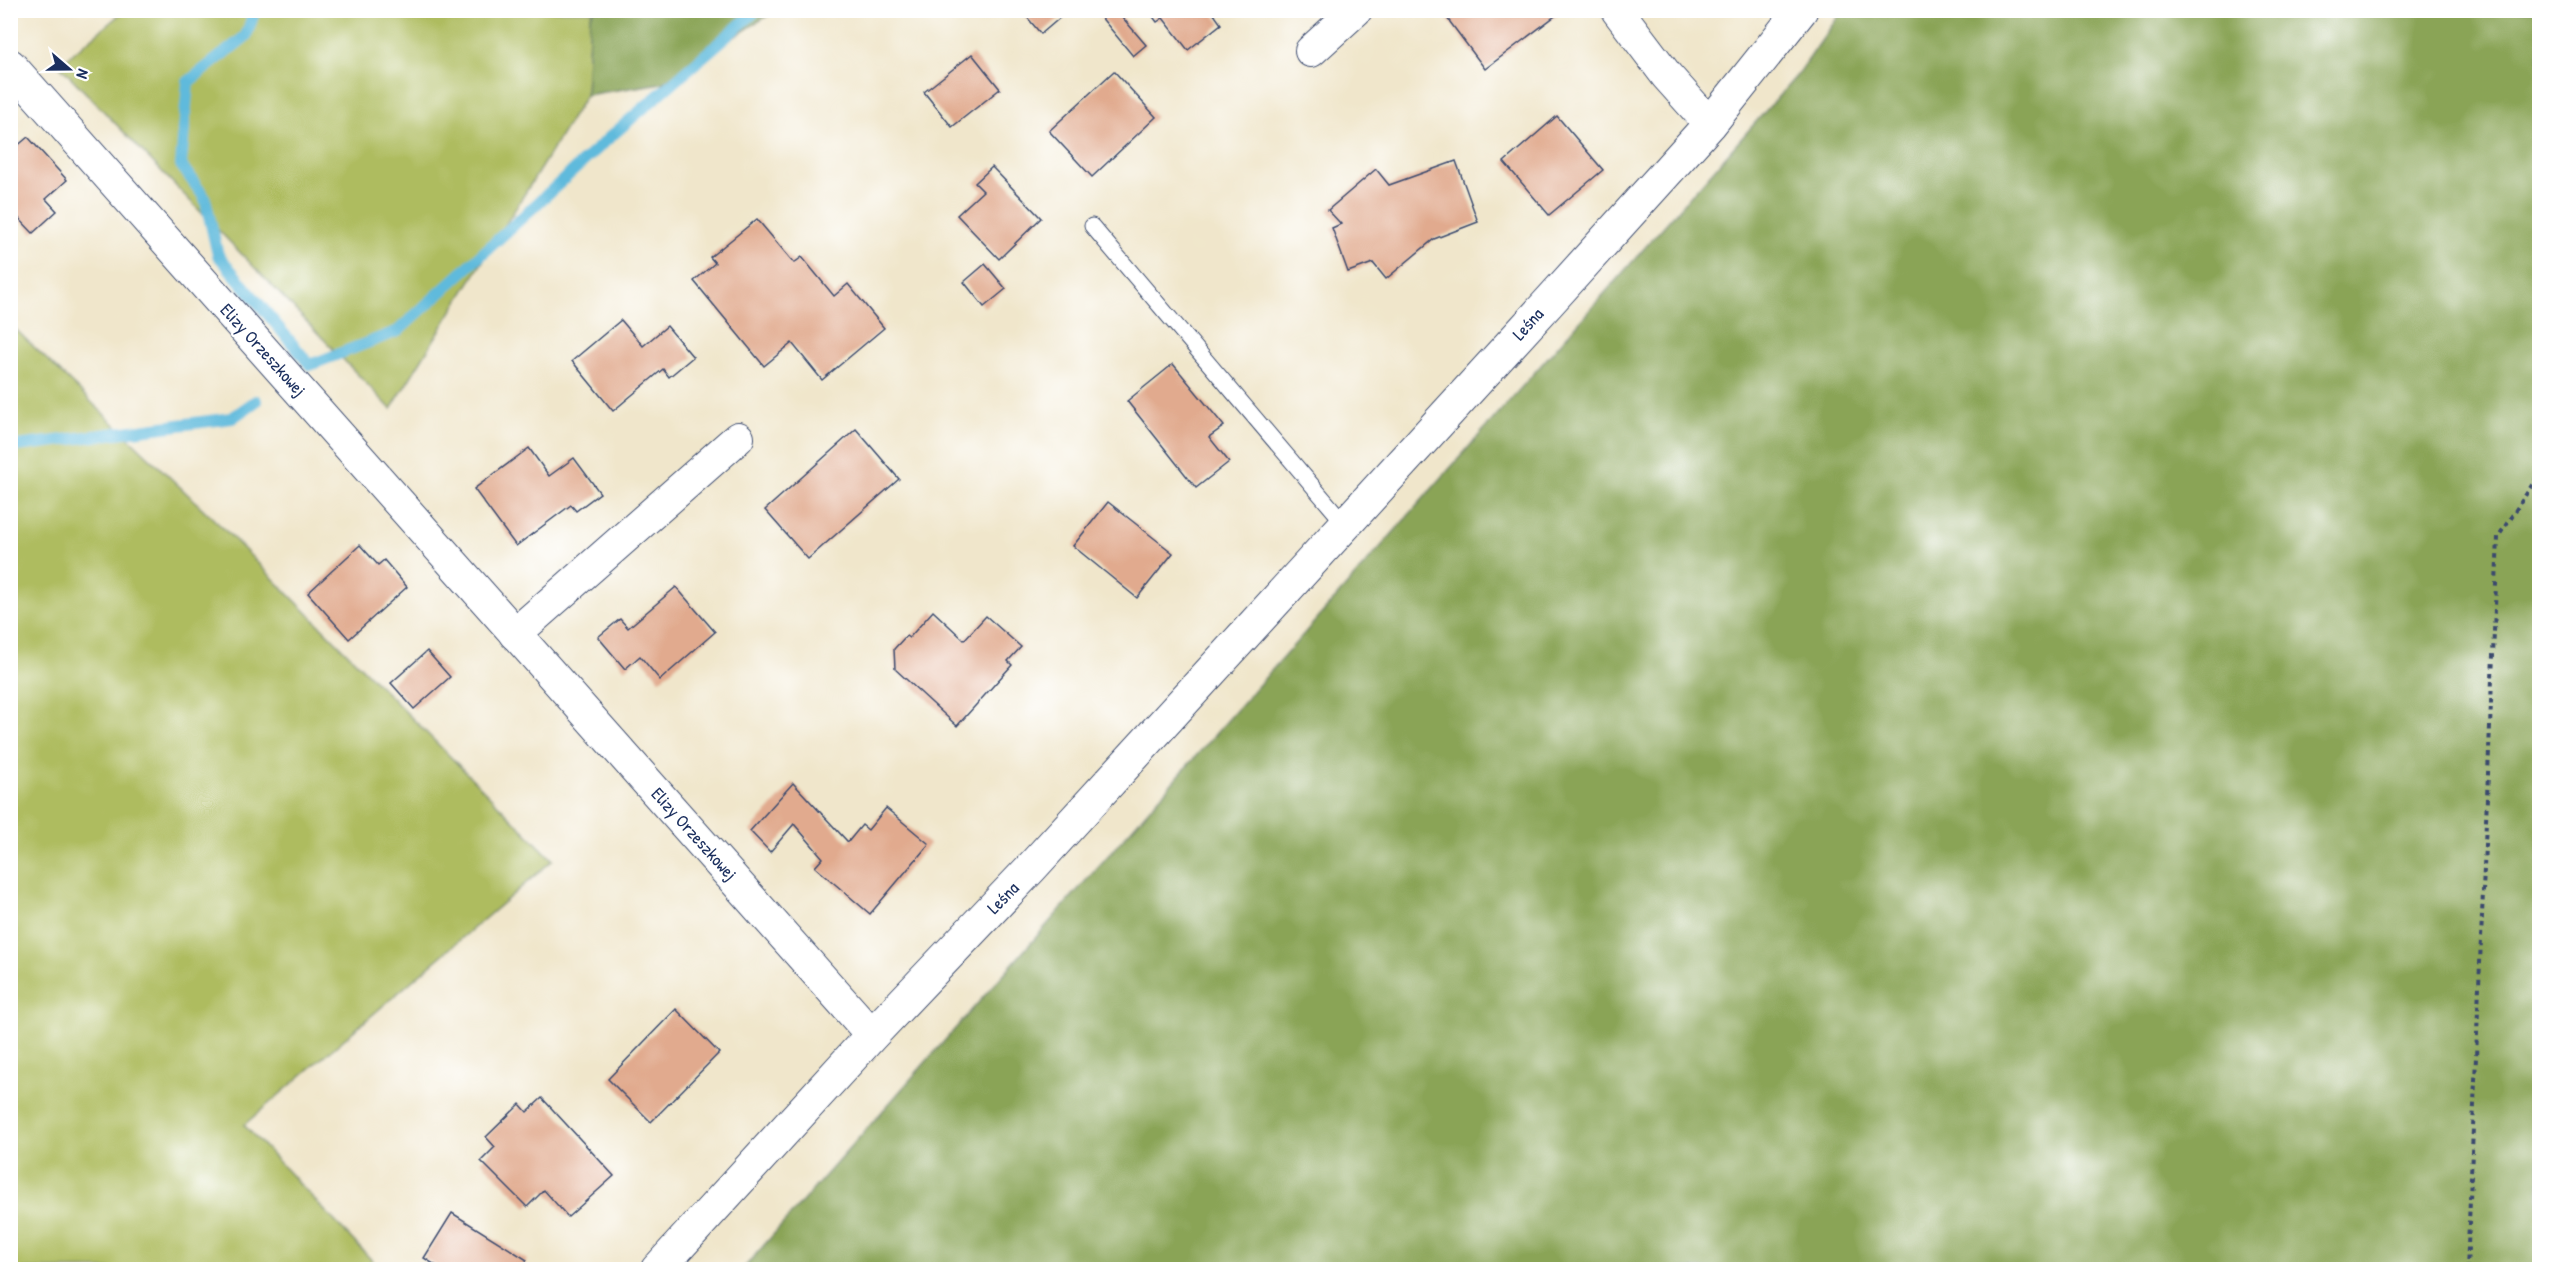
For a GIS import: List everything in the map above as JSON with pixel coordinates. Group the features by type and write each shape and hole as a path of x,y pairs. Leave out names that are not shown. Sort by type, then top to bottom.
{"street":[{"path":"1311,51 1356,10"},
{"path":"1617,10 1667,76 1710,124"},
{"name":"Leśna","path":"657,1269 872,1035 1039,860 1710,124 1801,10"},
{"name":"Elizy Orzeszkowej","path":"10,65 872,1035"},
{"path":"515,634 738,438"}],"lane":[{"path":"1092,226 1345,524"}],"path":[{"path":"2467,1269 2498,537 2540,473"}],"green space":[{"path":"124,11 594,11 590,17 586,95 391,409 59,65"},
{"path":"594,11 775,11 662,83 586,95 590,17"},
{"path":"1842,11 2539,11 2539,1269 743,1269 1799,73"},
{"path":"10,324 226,531 553,860 244,1125 380,1269 11,1269"}],"building":[{"path":"1021,10 1069,10 1041,34"},
{"path":"1095,10 1116,10 1146,45 1133,56"},
{"path":"1148,10 1211,10 1221,24 1188,50 1163,18 1157,22"},
{"path":"1441,10 1557,10 1559,13 1485,69"},
{"path":"972,54 1000,89 952,127 924,92"},
{"path":"1114,71 1156,117 1092,177 1049,131"},
{"path":"1557,116 1603,170 1549,215 1504,162"},
{"path":"28,137 67,180 46,199 57,211 33,233 10,209 10,152"},
{"path":"1456,161 1478,222 1434,239 1386,279 1373,263 1348,272 1332,228 1341,224 1328,210 1376,169 1389,185"},
{"path":"992,167 1041,218 999,259 957,215 983,191 975,183"},
{"path":"757,219 794,263 802,257 834,296 848,284 884,328 822,380 792,343 764,366 694,281 715,263 710,257"},
{"path":"985,264 1006,289 984,307 964,282"},
{"path":"621,320 643,346 667,326 693,357 669,377 663,369 613,411 572,361"},
{"path":"1173,364 1224,426 1209,437 1229,462 1196,488 1127,401"},
{"path":"856,429 899,479 808,559 765,510"},
{"path":"529,448 549,476 574,458 600,493 576,511 571,505 516,546 474,489"},
{"path":"1108,502 1173,553 1137,598 1073,546"},
{"path":"360,545 378,565 384,560 407,587 349,639 308,593"},
{"path":"676,587 715,632 660,680 640,656 625,669 598,637 620,619 628,628"},
{"path":"933,611 964,640 986,616 1021,647 1008,661 1012,665 957,726 895,669 894,649 906,636 909,638"},
{"path":"427,651 450,677 414,709 391,683"},
{"path":"793,783 848,842 862,825 868,830 886,808 929,844 870,914 815,867 823,858 794,824 770,852 750,831"},
{"path":"676,1009 719,1053 651,1122 608,1079"},
{"path":"542,1098 614,1176 568,1217 544,1190 527,1207 481,1161 495,1147 486,1137 520,1104 527,1112"},
{"path":"452,1213 527,1260 521,1270 443,1270 424,1258"}],"waterway":[{"path":"255,10 246,36 188,82 181,165 205,198 218,255 310,365 398,331 610,137 757,10"},
{"path":"10,447 232,418 256,401"}]}
